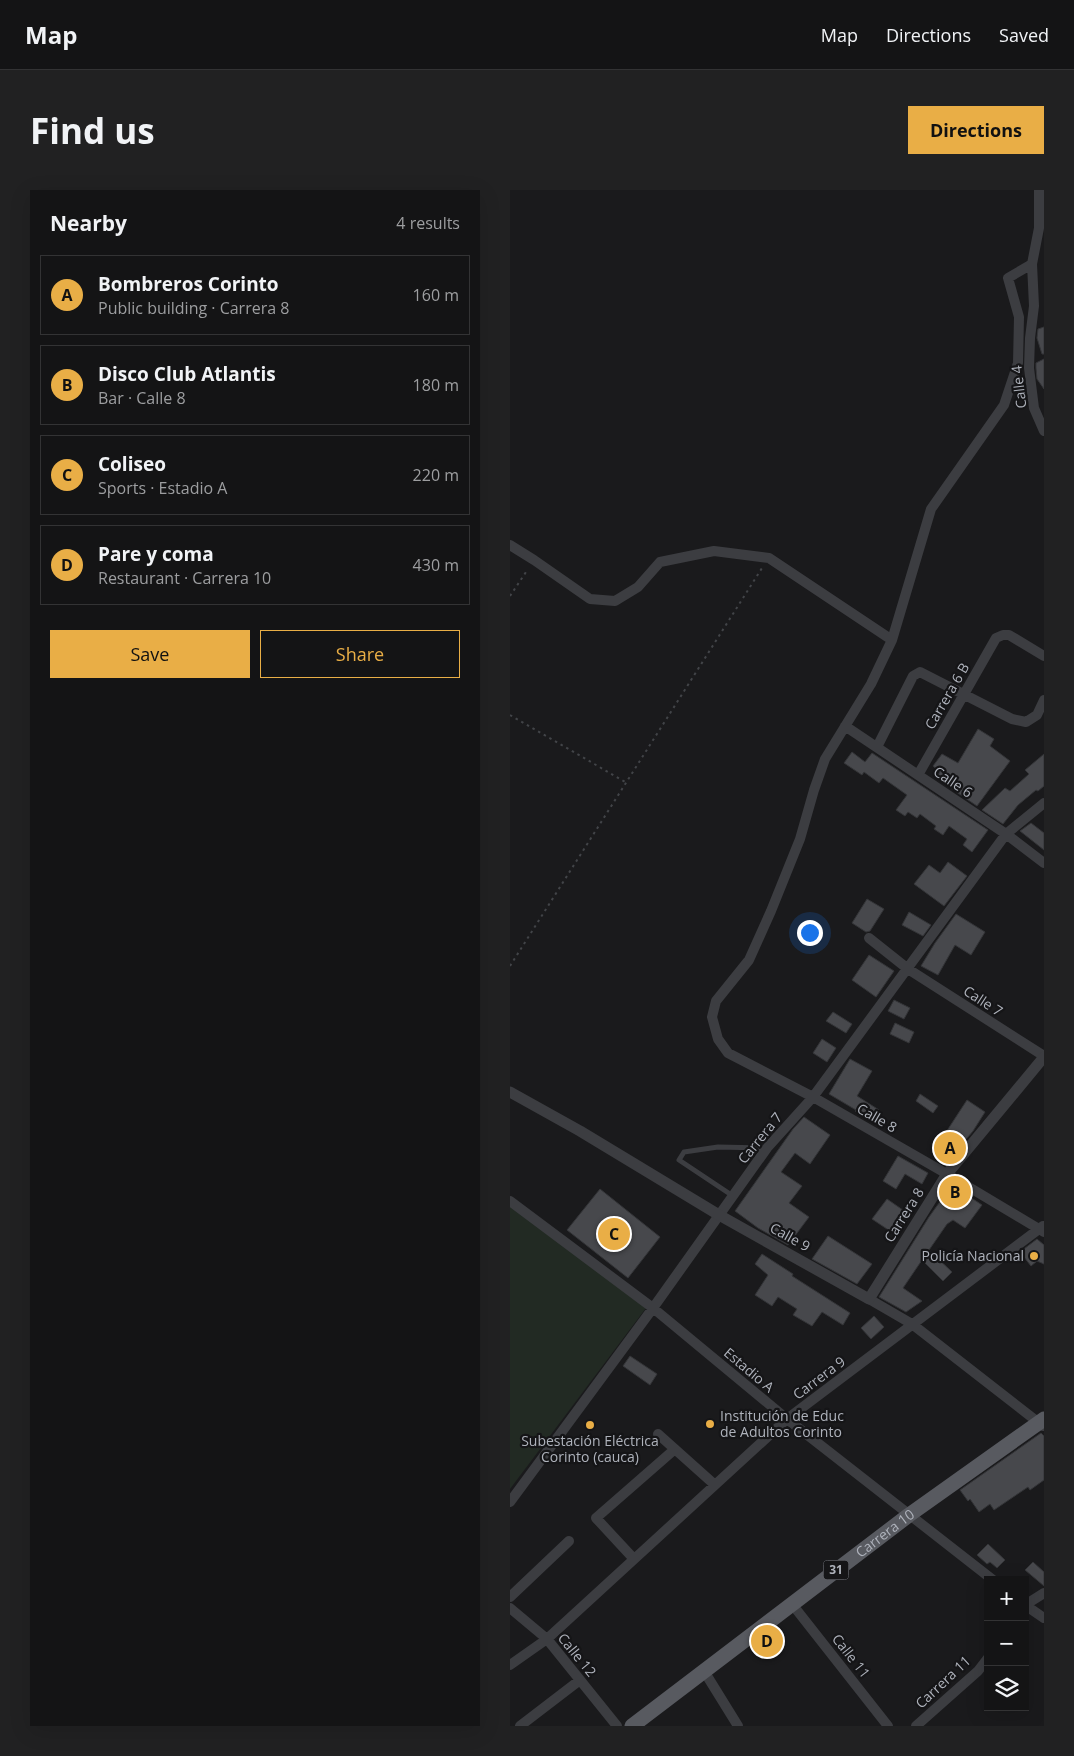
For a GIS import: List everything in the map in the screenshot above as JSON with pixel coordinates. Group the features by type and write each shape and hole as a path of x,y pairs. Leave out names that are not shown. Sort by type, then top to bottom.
{"main road":[{"name":"Carrera 10","path":"632,1726 909,1515 1042,1423"}],"street":[{"name":"Calle 4","path":"1039,190 1039,228 1032,264 1034,306 1030,338 1030,368 1034,408 1044,431"},
{"path":"845,726 870,684 892,640 931,509 1004,405 1018,363 1019,317 1008,278 1032,264"},
{"path":"510,545 590,599 615,601 638,587 660,562 714,551 769,558 892,640"},
{"name":"Carrera 6 B","path":"918,775 996,638 1009,635 1044,656"},
{"path":"877,747 913,676 920,672 1012,719 1026,722 1037,715 1044,700"},
{"name":"Calle 6","path":"845,726 1006,834 1044,863"},
{"name":"Calle 8","path":"845,726 825,759 800,839 749,960 716,1001 712,1018 718,1040 728,1053 813,1097 1042,1228"},
{"name":"Carrera 7","path":"510,1502 653,1308 767,1148 813,1097 1006,834 1044,803"},
{"name":"Calle 7","path":"869,938 908,969 1044,1057"},
{"name":"Carrera 8","path":"869,1298 947,1174 1044,1057"},
{"name":"Calle 9","path":"510,1092 580,1131 719,1215 912,1324 1042,1423"},
{"name":"Estadio A","path":"510,1201 653,1308 787,1420 987,1576"},
{"name":"Carrera 9","path":"510,1666 547,1639 787,1420 912,1324 1042,1228"},
{"path":"658,1434 715,1485"},
{"path":"634,1559 596,1518 675,1449"},
{"path":"510,1597 569,1541"},
{"path":"1029,1602 1044,1593"},
{"name":"Calle 11","path":"792,1604 888,1726"},
{"name":"Calle 12","path":"510,1608 547,1639 617,1726"},
{"path":"1029,1608 1044,1618"},
{"name":"Carrera 11","path":"916,1726 978,1671 984,1663"},
{"path":"704,1671 738,1726"},
{"path":"520,1726 580,1680"}],"lane":[{"path":"732,1196 678,1160 684,1152 718,1147 767,1148"}],"path":[{"path":"510,966 769,558"},
{"path":"510,596 534,560"},
{"path":"510,715 627,783"}],"shaded area":[{"path":"510,1206 646,1308 510,1489"}],"building":[{"path":"1044,327 1044,354 1042,354 1037,338 1038,329"},
{"path":"1044,359 1044,389 1037,379 1036,363"},
{"path":"978,729 994,739 990,746 1010,761 977,806 936,778 940,772 933,766 942,754 958,763"},
{"path":"852,752 865,762 872,753 988,830 972,852 963,845 967,839 949,826 943,835 934,829 936,826 920,814 917,818 908,812 905,816 896,810 907,795 883,778 879,783 864,772 862,775 844,763"},
{"path":"1044,754 1044,786 1018,805 1003,824 982,810 1005,788 1010,791 1029,774 1025,770"},
{"path":"1031,823 1044,833 1044,850 1020,831"},
{"path":"948,862 967,876 944,906 914,884 929,865 940,873"},
{"path":"867,899 884,909 870,931 866,932 852,923"},
{"path":"909,912 931,925 923,936 902,925"},
{"path":"956,914 985,932 971,955 955,945 938,975 921,966"},
{"path":"869,955 894,971 876,997 852,980"},
{"path":"894,1000 910,1008 904,1019 888,1011"},
{"path":"833,1012 852,1024 846,1033 826,1021"},
{"path":"895,1023 914,1032 909,1043 890,1034"},
{"path":"822,1039 836,1048 827,1062 813,1053"},
{"path":"850,1059 872,1071 857,1096 879,1110 872,1121 829,1094"},
{"path":"920,1094 938,1106 933,1113 916,1101"},
{"path":"967,1100 985,1112 973,1131 952,1156 937,1146"},
{"path":"804,1117 830,1135 810,1164 795,1153 781,1172 802,1186 789,1203 809,1217 788,1245 758,1228 735,1211 793,1129"},
{"path":"898,1156 928,1173 922,1184 905,1174 896,1189 883,1181"},
{"path":"952,1185 982,1205 965,1228 953,1220 947,1224 929,1250 952,1272 943,1281 922,1260 903,1288 922,1301 906,1312 879,1297 929,1217"},
{"path":"600,1189 660,1237 628,1278 567,1230"},
{"path":"887,1199 910,1215 896,1235 872,1219"},
{"path":"828,1236 872,1264 857,1284 812,1259"},
{"name":"Policía Nacional","path":"1037,1239 1044,1245 1044,1264 1037,1261 1031,1266 1020,1252"},
{"path":"762,1254 793,1274 792,1276 850,1313 843,1325 822,1312 812,1326 793,1315 797,1309 778,1297 772,1306 755,1295 768,1275 755,1264"},
{"path":"874,1316 884,1327 871,1339 861,1328"},
{"path":"630,1356 657,1374 650,1385 623,1366"},
{"path":"1041,1433 1044,1436 1044,1480 1030,1490 1028,1487 994,1510 990,1504 979,1512 970,1499 968,1501 960,1490"},
{"path":"988,1544 1005,1560 997,1568 990,1562 987,1564 977,1555"},
{"path":"1033,1562 1044,1572 1044,1586 1025,1570"}],"place":[{"name":"Bombreros Corinto","path":"950,1148"},
{"name":"Disco Club Atlantis","path":"955,1192"},
{"name":"Coliseo","path":"614,1234"},
{"name":"Policía Nacional","path":"1034,1256"},
{"name":"Institución de Educ de Adultos Corinto","path":"710,1424"},
{"name":"Subestación Eléctrica Corinto (cauca)","path":"590,1425"},
{"name":"Pare y coma","path":"767,1641"}]}
